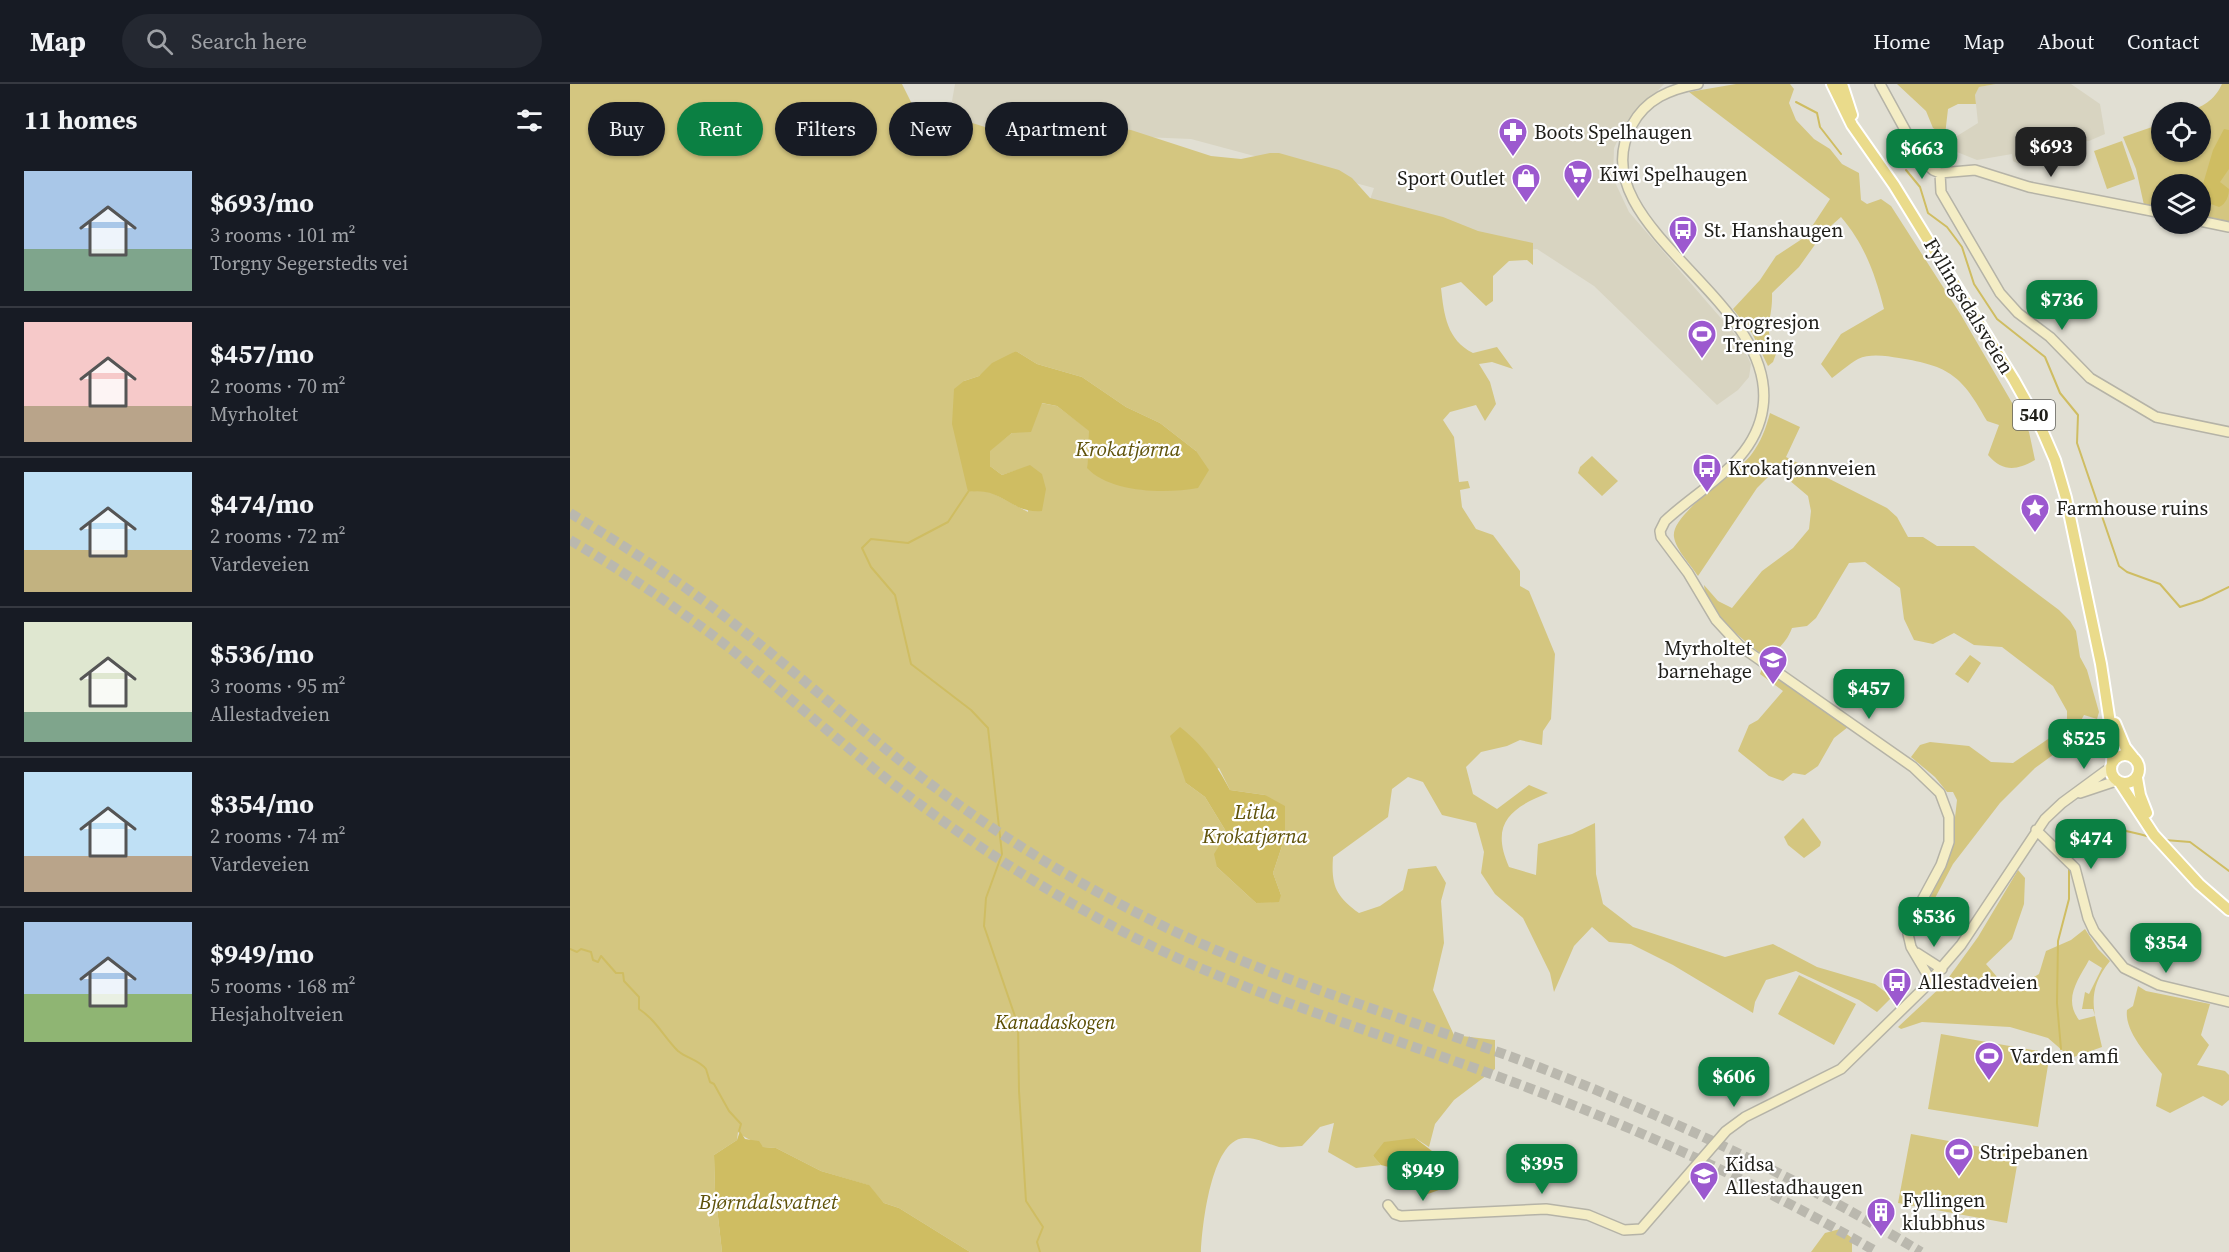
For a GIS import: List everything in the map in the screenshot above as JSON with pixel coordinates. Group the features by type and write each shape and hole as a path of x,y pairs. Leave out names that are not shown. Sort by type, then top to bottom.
{"main road":[{"path":"1698,84 1683,85 1664,93 1637,117 1624,143 1622,156 1625,184 1639,212 1749,341 1761,369 1764,405 1756,433 1739,458 1668,518 1660,531 1662,540 1688,573 1716,621 1733,640 1925,776 1940,793 1949,817 1949,842 1941,865 1909,927 1913,950 1930,981"},
{"name":"Fyllingsdalsveien","path":"1832,84 1852,125 1875,157 1988,336 2042,430 2064,489 2109,706 2113,743 2112,765"},
{"name":"Fyllingsdalsveien","path":"1842,84 1851,111 1875,157"},
{"path":"1880,84 1929,168 1940,173 1975,171 2029,187 2151,211"},
{"path":"1940,173 1941,192 2000,294 2018,313 2050,337 2083,373 2156,417 2229,432"},
{"path":"2211,223 2229,227"},
{"name":"Fyllingsdalsveien","path":"2109,706 2125,747 2134,758"},
{"path":"1388,1205 1395,1214 1401,1216 1527,1209 1563,1210 1596,1218 1624,1230 1636,1231 1648,1224 1706,1151 1732,1126 1764,1107 1827,1078 1854,1058 1942,969 1972,928 2036,830 2052,812 2112,765 2121,755 2134,758"},
{"name":"540","path":"2134,758 2140,770 2137,778 2142,802 2168,850"},
{"name":"540","path":"2112,765 2118,782 2147,826 2199,884 2229,910"},
{"path":"2075,794 2118,782 2130,783 2137,778"},
{"path":"2036,830 2075,868 2094,931 2124,968 2159,985 2229,1002"},
{"path":"1913,950 1942,969"}],"shaded area":[{"path":"955,84 1664,84 1625,125 1614,148 1613,178 1629,212 1739,339 1751,364 1749,377 1738,390 1717,405 1594,286 1537,249 1464,259 1362,223 1374,188 1191,139 1128,136 1128,102 985,102 985,130 977,130 973,125 973,102 952,101"},
{"path":"1996,84 2071,84 2100,104 2105,134 2089,141 2065,143 2056,156 2019,164 2013,161 2012,154 1977,160 1952,150 1957,136 1978,123 1975,95 1979,87"}],"green space":[{"name":"Kanadaskogen","path":"570,84 902,84 911,102 889,102 889,156 973,156 973,123 985,127 985,156 1128,156 1128,130 1131,130 1211,156 1241,159 1279,153 1339,170 1352,178 1370,198 1443,217 1478,231 1533,243 1533,265 1527,260 1509,261 1493,276 1493,301 1486,306 1461,282 1441,288 1448,326 1457,341 1473,353 1497,347 1513,369 1492,362 1479,364 1490,382 1496,404 1485,421 1476,405 1450,412 1443,420 1454,437 1459,482 1468,481 1470,488 1460,490 1462,507 1476,529 1493,535 1520,571 1520,586 1529,591 1555,654 1551,719 1543,731 1542,745 1520,740 1507,746 1481,752 1466,767 1473,794 1497,809 1529,785 1548,793 1523,805 1507,820 1502,839 1509,867 1536,875 1538,844 1572,834 1595,823 1596,874 1603,904 1633,927 1725,957 1773,944 1817,967 1875,984 1892,997 1877,1012 1859,1000 1796,971 1766,980 1755,1002 1753,1013 1673,965 1631,944 1609,942 1592,927 1574,946 1554,992 1550,973 1523,918 1495,894 1481,873 1484,852 1476,823 1442,815 1423,782 1408,777 1392,789 1388,817 1333,857 1333,876 1340,895 1359,913 1380,906 1403,890 1408,869 1436,866 1446,883 1441,901 1444,943 1433,990 1454,1035 1495,1040 1495,1069 1454,1100 1435,1124 1429,1147 1415,1138 1373,1156 1381,1165 1356,1168 1328,1152 1334,1123 1320,1127 1302,1146 1279,1147 1249,1138 1233,1142 1216,1168 1210,1186 1201,1252 970,1252 899,1208 884,1203 868,1185 821,1171 776,1148 763,1147 738,1132 737,1140 714,1155 715,1190 722,1252 570,1252","holes":["1016,351 1037,364 1082,377 1126,407 1160,423 1196,451 1087,468 1090,431 1057,406 1041,403 1012,433 990,450 990,466 1002,475 1030,466 1028,512 985,489 968,492 964,381 979,376","1219,768 1230,790 1265,795 1285,837 1273,873 1281,895 1256,903 1217,867 1227,833 1205,797 1186,783"]},
{"path":"1736,84 1790,84 1794,89 1789,103 1796,120 1814,139 1830,149 1842,164 1859,173 1861,200 1867,204 1881,199 1891,206 1961,315 2029,432 2035,460 2016,468 2004,467 1994,461 1988,455 1999,425 1987,421 1962,383 1931,365 1889,356 1863,357 1832,378 1821,364 1841,334 1884,309 1868,260 1857,238 1841,217 1824,232 1799,267 1772,293 1769,330 1776,354 1773,362 1768,366 1752,333 1733,309 1760,280 1776,256 1805,237 1830,199 1689,92"},
{"path":"1897,84 1996,84 1979,87 1975,95 1976,104 1958,104 1948,109 1945,135 1933,128 1926,111"},
{"path":"2222,84 2229,84 2229,222 2211,219 2211,174 2151,174 2151,207 2144,205 2136,169 2123,137 2151,127 2151,162 2211,162 2211,102 2207,102"},
{"path":"2122,141 2135,179 2107,189 2094,151"},
{"path":"1770,413 1800,427 1786,457 1887,508 1897,517 1908,537 1923,537 1937,546 1974,546 2059,610 2076,631 2080,657 2087,670 2099,712 2097,719 2084,715 2068,744 2035,768 2000,803 1953,864 1934,900 1930,898 1951,853 1957,800 1953,792 1947,792 1935,777 1911,757 1920,745 1930,742 1969,746 1991,762 2013,763 2067,726 2067,711 2053,686 2002,647 1974,645 1954,633 1933,644 1914,640 1904,619 1900,588 1865,562 1849,563 1816,618 1807,626 1792,628 1785,641 1769,659 1729,627 1712,606 1704,585 1718,601 1732,608 1762,571 1793,548 1809,529 1811,511 1808,496 1776,469 1757,488 1698,576 1684,557 1674,537 1682,517 1751,455 1763,435"},
{"path":"1592,456 1618,481 1602,496 1578,473 1580,467"},
{"path":"1970,655 1981,663 1968,683 1955,674"},
{"path":"1762,668 1848,727 1834,738 1818,766 1805,775 1793,773 1783,781 1769,776 1738,751 1749,725 1758,720 1783,691 1760,674"},
{"path":"1803,818 1821,842 1820,846 1804,858 1788,845 1784,837"},
{"path":"2018,870 2025,878 2024,904 2012,939 1986,964 2010,992 2039,974 2046,951 2071,940 2085,929 2098,949 2110,961 2102,972 2094,992 2095,1014 2093,1009 2082,1009 2085,992 2089,994 2102,968 2089,960 2072,997 2074,1012 2079,1020 2095,1016 2102,1047 2071,1058 2048,1038 2010,1027 1922,1022 1901,1029 1898,1027 1944,984 1978,937"},
{"path":"1799,975 1856,1004 1834,1045 1778,1014"},
{"path":"2138,986 2146,991 2210,1004 2201,1035 2209,1045 2197,1065 2225,1071 2229,1075 2229,1100 2222,1106 2203,1096 2170,1113 2156,1106 2162,1074 2134,1036 2127,1018 2127,1010 2133,1006"},
{"name":"Varden amfi","path":"1941,1034 2050,1053 2038,1127 1928,1109"},
{"name":"Stripebanen","path":"1911,1134 2019,1154 2007,1223 1898,1203"},
{"path":"1840,1229 1852,1238 1852,1252 1811,1252 1825,1233"}],"water":[{"path":"2224,129 2229,130 2229,169 2220,182 2229,189 2229,192 2225,202 2219,207 2211,204 2211,174 2206,174 2213,150"},
{"name":"Krokatjørna","path":"1016,351 1037,364 1082,377 1126,407 1160,423 1196,451 1209,470 1198,488 1170,491 1139,490 1110,483 1097,476 1087,468 1089,431 1057,406 1042,403 1031,432 1012,433 990,451 990,466 1002,475 1030,465 1042,474 1046,489 1042,511 1022,508 990,493 968,492 952,424 954,389 964,381 979,376 992,363"},
{"name":"Litla Krokatjørna","path":"1180,727 1208,756 1230,790 1265,795 1285,806 1285,837 1273,873 1281,895 1279,902 1256,903 1217,867 1214,854 1227,833 1205,797 1186,783 1170,736"},
{"name":"Bjørndalsvatnet","path":"740,1131 745,1139 759,1141 763,1147 776,1148 821,1171 869,1185 884,1203 899,1208 970,1252 722,1252 715,1190 714,1155 737,1140"},
{"path":"1415,1138 1445,1161 1454,1174 1450,1186 1425,1195 1412,1173 1381,1165 1373,1156 1384,1142"}],"waterway":[{"path":"1796,102 1817,113 1820,127 1841,154"},
{"path":"1906,170 1920,187 1928,213 1947,227 1962,247 1974,284 1997,319 2045,357 2060,393 2078,415 2077,443 2119,566 2127,572 2160,584 2180,607 2202,600 2229,587"},
{"path":"968,492 948,522 908,543 871,539 862,548 871,567 895,595 911,664 971,710 988,728 1002,854 986,898 984,926 1018,1025 1019,1091 1026,1201 1043,1227 1037,1242 1040,1252"},
{"path":"2069,859 2074,845 2081,836 2090,831 2114,829 2150,837"},
{"path":"2165,840 2190,842 2229,871"},
{"path":"2061,1049 2057,1003 2058,941 2069,899 2069,868"},
{"path":"570,949 577,952 581,949 591,952 593,960 598,962 601,956 616,973 623,973 624,981 639,997 639,1009 650,1018 678,1051 700,1063 706,1069 710,1082 714,1084 729,1111 741,1124 739,1131"}],"tunnel":[{"path":"570,513 656,567 718,611 890,753 967,811 1053,867 1113,900 1190,938 1285,978 1479,1045 1629,1104 1778,1173 1921,1252"},
{"path":"570,540 673,606 732,650 868,764 942,821 1027,877 1116,928 1210,972 1258,991 1502,1078 1598,1115 1740,1179 1877,1252"}],"place":[{"name":"Boots Spelhaugen","path":"1513,158"},
{"name":"Kiwi Spelhaugen","path":"1578,200"},
{"name":"Sport Outlet","path":"1526,204"},
{"name":"St. Hanshaugen","path":"1683,256"},
{"name":"Progresjon Trening","path":"1702,360"},
{"name":"Krokatjønnveien","path":"1707,494"},
{"name":"Farmhouse ruins","path":"2035,534"},
{"name":"Myrholtet barnehage","path":"1773,686"},
{"name":"Allestadveien","path":"1897,1008"},
{"name":"Varden amfi","path":"1989,1082"},
{"name":"Stripebanen","path":"1959,1178"},
{"name":"Kidsa Allestadhaugen","path":"1704,1202"},
{"name":"Fyllingen klubbhus","path":"1881,1238"}]}
